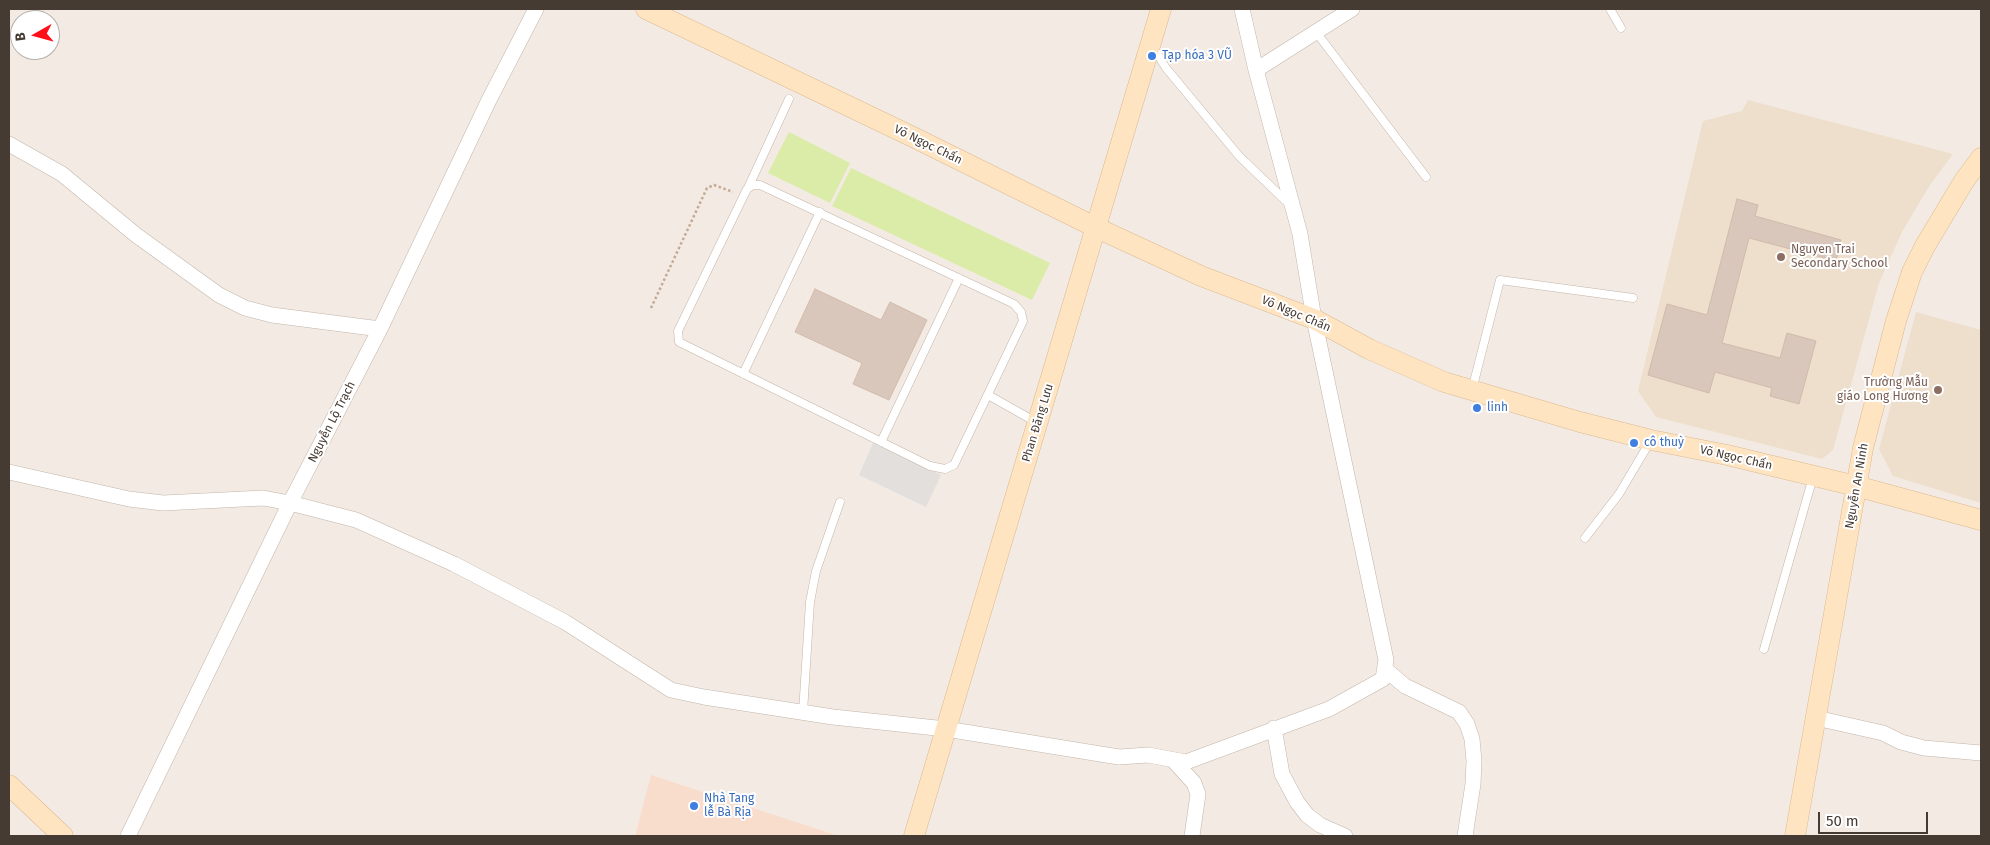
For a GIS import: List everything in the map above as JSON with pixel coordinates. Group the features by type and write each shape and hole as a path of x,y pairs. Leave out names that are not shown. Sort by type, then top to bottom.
{"street":[{"name":"Nguyễn Lộ Trạch","path":"128,836 290,503 380,329 489,100 536,9"},
{"name":"Võ Ngọc Chấn","path":"646,9 1097,228 1201,276 1314,319 1424,374 1580,422 1856,486 1981,520"},
{"name":"Phan Đăng Lưu","path":"914,836 1162,9"},
{"path":"9,472 129,499 163,502 255,497 290,503 356,520 454,564 565,622 671,690 704,697 803,712 946,729 1119,757 1148,755 1186,762 1329,709 1383,680 1386,660 1314,319 1300,234 1256,70 1242,9"},
{"path":"1256,70 1352,9"},
{"path":"9,144 62,174 136,235 219,295 245,308 272,315 380,329"},
{"name":"Nguyễn An Ninh","path":"1795,836 1863,448 1891,340 1912,272 1929,238 1964,181 1981,158"},
{"path":"1385,669 1406,686 1459,712 1467,724 1472,739 1474,761 1473,784 1465,836"},
{"path":"1816,718 1883,733 1901,742 1924,748 1981,753"},
{"path":"1274,728 1282,774 1296,802 1307,815 1320,825 1345,836"},
{"path":"1173,760 1194,783 1198,794 1192,836"},
{"path":"9,785 63,836"}],"lane":[{"path":"1610,9 1621,28"},
{"path":"1316,32 1426,177"},
{"path":"1151,44 1172,75 1239,156 1292,207"},
{"path":"747,189 753,185 760,185 1014,304 1021,312 1023,321 954,465 945,469 930,466 679,342 678,332 789,99"},
{"path":"743,374 820,212"},
{"path":"881,442 959,278"},
{"path":"1472,390 1500,280 1632,298"},
{"path":"988,395 1038,423"},
{"path":"1585,538 1619,494 1651,440"},
{"path":"1764,650 1813,476"},
{"path":"803,712 810,602 816,571 840,502"}],"path":[{"path":"651,308 707,188 714,185 743,197"}],"shaded area":[{"name":"Nguyen Trai Secondary School","path":"1748,100 1953,154 1930,185 1903,230 1879,283 1833,450 1822,459 1656,417 1638,391 1703,121 1742,111"},
{"name":"Trường Mẫu giáo Long Hương","path":"1916,312 1981,330 1981,503 1893,476 1879,449"},
{"path":"873,443 941,475 926,507 859,475"},
{"name":"Nhà Tang lễ Bà Rịa","path":"651,775 839,836 635,836"}],"green space":[{"path":"789,132 850,163 830,203 768,173"},
{"path":"851,168 1050,263 1032,300 832,206"}],"building":[{"path":"1737,199 1758,205 1755,216 1841,240 1836,261 1749,238 1722,343 1780,358 1787,333 1816,341 1799,404 1770,396 1772,388 1715,372 1709,393 1648,375 1667,304 1707,315"},
{"path":"815,289 881,320 890,302 927,320 889,400 853,384 862,363 795,332"}],"place":[{"name":"Tạp hóa 3 VŨ","path":"1152,56"},
{"name":"Nguyen Trai Secondary School","path":"1781,257"},
{"name":"Trường Mẫu giáo Long Hương","path":"1938,390"},
{"name":"linh","path":"1477,408"},
{"name":"cô thuỳ","path":"1634,443"},
{"name":"Nhà Tang lễ Bà Rịa","path":"694,806"}]}
